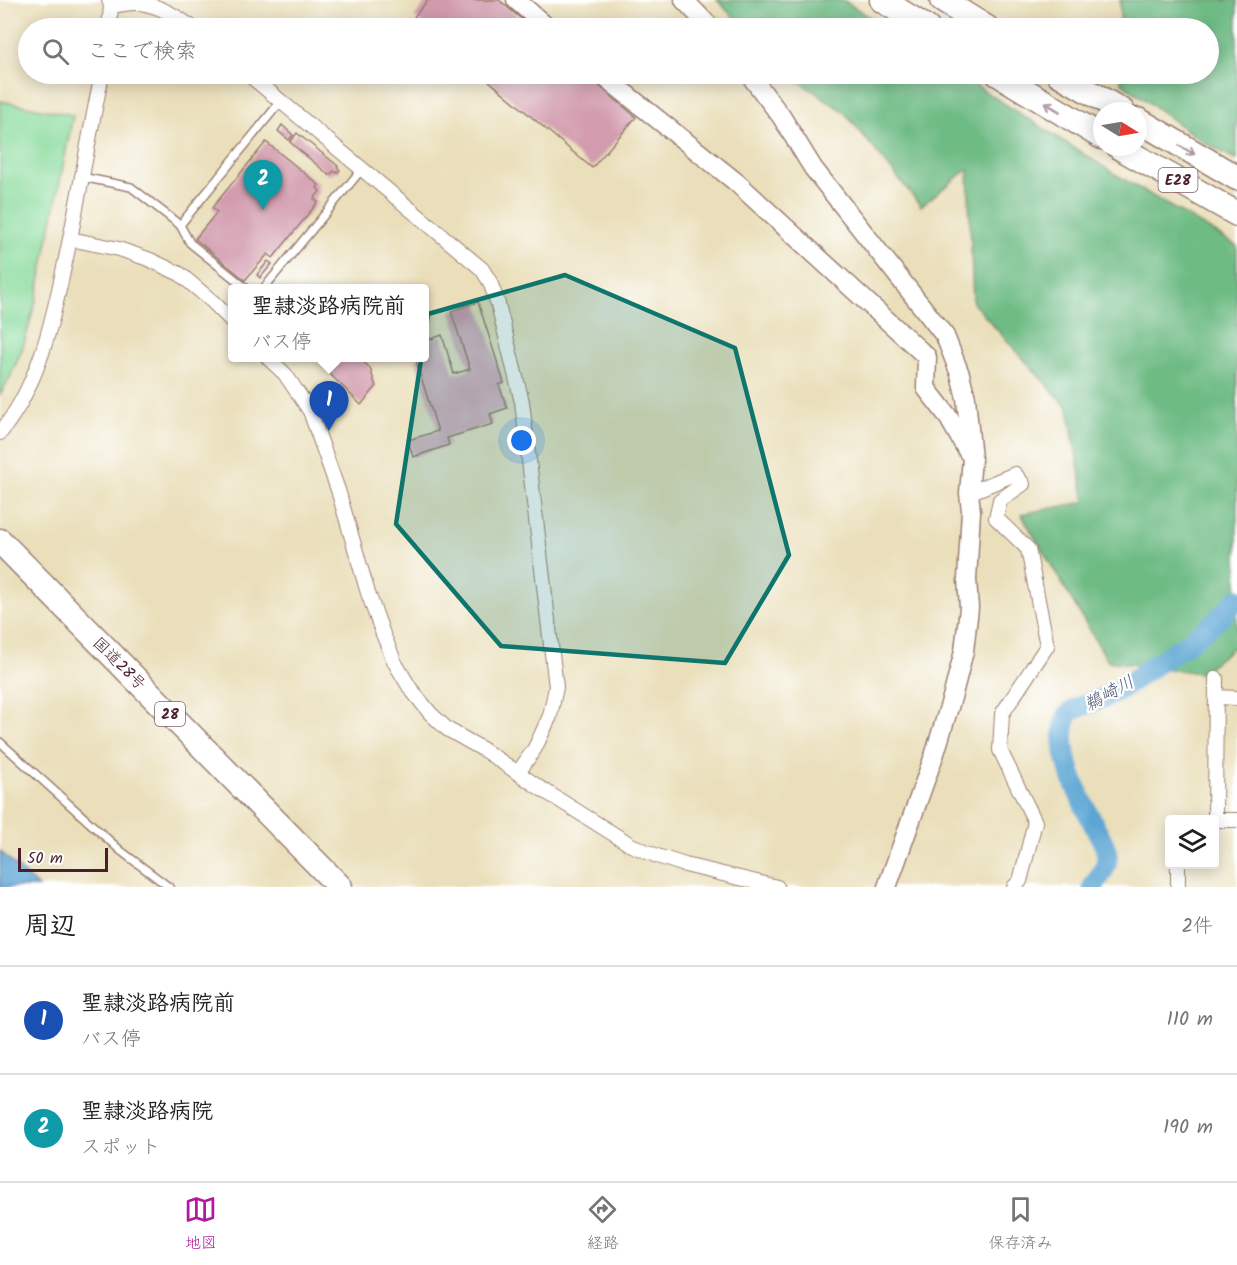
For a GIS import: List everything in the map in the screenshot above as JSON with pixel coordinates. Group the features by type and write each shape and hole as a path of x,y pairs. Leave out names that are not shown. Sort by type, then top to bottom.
{"highway":[{"path":"882,0 911,18"},
{"path":"942,0 971,18"},
{"path":"1015,84 1093,132"},
{"path":"1076,84 1107,102"},
{"name":"E28","path":"1147,125 1237,178"},
{"name":"E28","path":"1135,156 1237,213"},
{"name":"国道28号","path":"0,541 340,887"}],"street":[{"path":"516,0 537,18"},
{"path":"684,0 701,18"},
{"path":"109,18 110,3 137,3 158,8 178,18"},
{"path":"0,432 24,396 39,360 55,310 100,84"},
{"path":"260,84 483,269 490,282 498,304 522,402 556,687 550,716 518,773"},
{"path":"614,84 736,182 927,357 926,388 947,415 972,459"},
{"path":"757,84 781,116 813,168 945,336 960,374 966,398 972,459 967,579 969,608 964,651 935,753 888,887"},
{"path":"70,239 119,249 180,274 228,317"},
{"path":"276,362 310,411 338,490 368,593 395,663 410,688 430,713 447,729 484,750 631,845 685,865 777,887"},
{"path":"969,493 1015,474 1023,484 1000,500 996,518 1028,549 1047,646 1002,714 1000,750 1035,822 1020,881 1014,887"},
{"path":"1215,815 1216,678"},
{"path":"1216,697 1237,698"},
{"path":"1219,820 1237,820"},
{"path":"1178,869 1178,887"}],"lane":[{"path":"180,225 281,101"},
{"path":"267,284 362,169"},
{"path":"82,177 131,187 180,225 190,243 241,284"},
{"path":"0,742 121,851 169,887"}],"highlighted area":[{"path":"565,275 735,348 789,555 725,663 501,646 396,524 428,314"}],"green space":[{"path":"717,0 843,0 871,18 734,18"},
{"path":"1120,0 1237,0 1237,160 1203,142 1124,84 1219,84 1219,18 1120,18"},
{"path":"803,84 974,84 1115,174 1237,246 1237,645 1200,673 1108,661 1021,514 1085,502 1068,408 973,303 968,169 921,206 844,112"},
{"path":"0,101 73,115 37,297 23,347 0,395"}],"water":[{"path":"0,851 38,887 0,887"}],"building":[{"path":"428,0 499,0 520,18 415,18"},
{"path":"493,84 597,84 636,117 592,168"},
{"path":"282,125 293,135 289,140 278,131"},
{"path":"297,133 340,170 329,175 291,143"},
{"path":"266,142 319,185 317,188 320,191 314,199 318,202 273,258 268,254 245,280 195,239 217,212 212,208"},
{"path":"268,261 272,264 260,278 257,275"},
{"path":"478,302 504,383 499,385 507,408 490,414 493,424 447,438 449,445 413,457 408,440 438,431 416,362 429,362 429,340 442,335 454,374 470,369 451,311"},
{"path":"318,362 363,362 370,368 376,387 361,405"}],"waterway":[{"name":"鵜崎川","path":"1093,887 1102,873 1107,855 1103,841 1070,772 1064,743 1067,717 1074,710 1121,689 1186,644 1208,628 1237,599"}],"place":[{"name":"聖隷淡路病院","path":"263,210"},
{"name":"聖隷淡路病院前","path":"329,431"}]}
